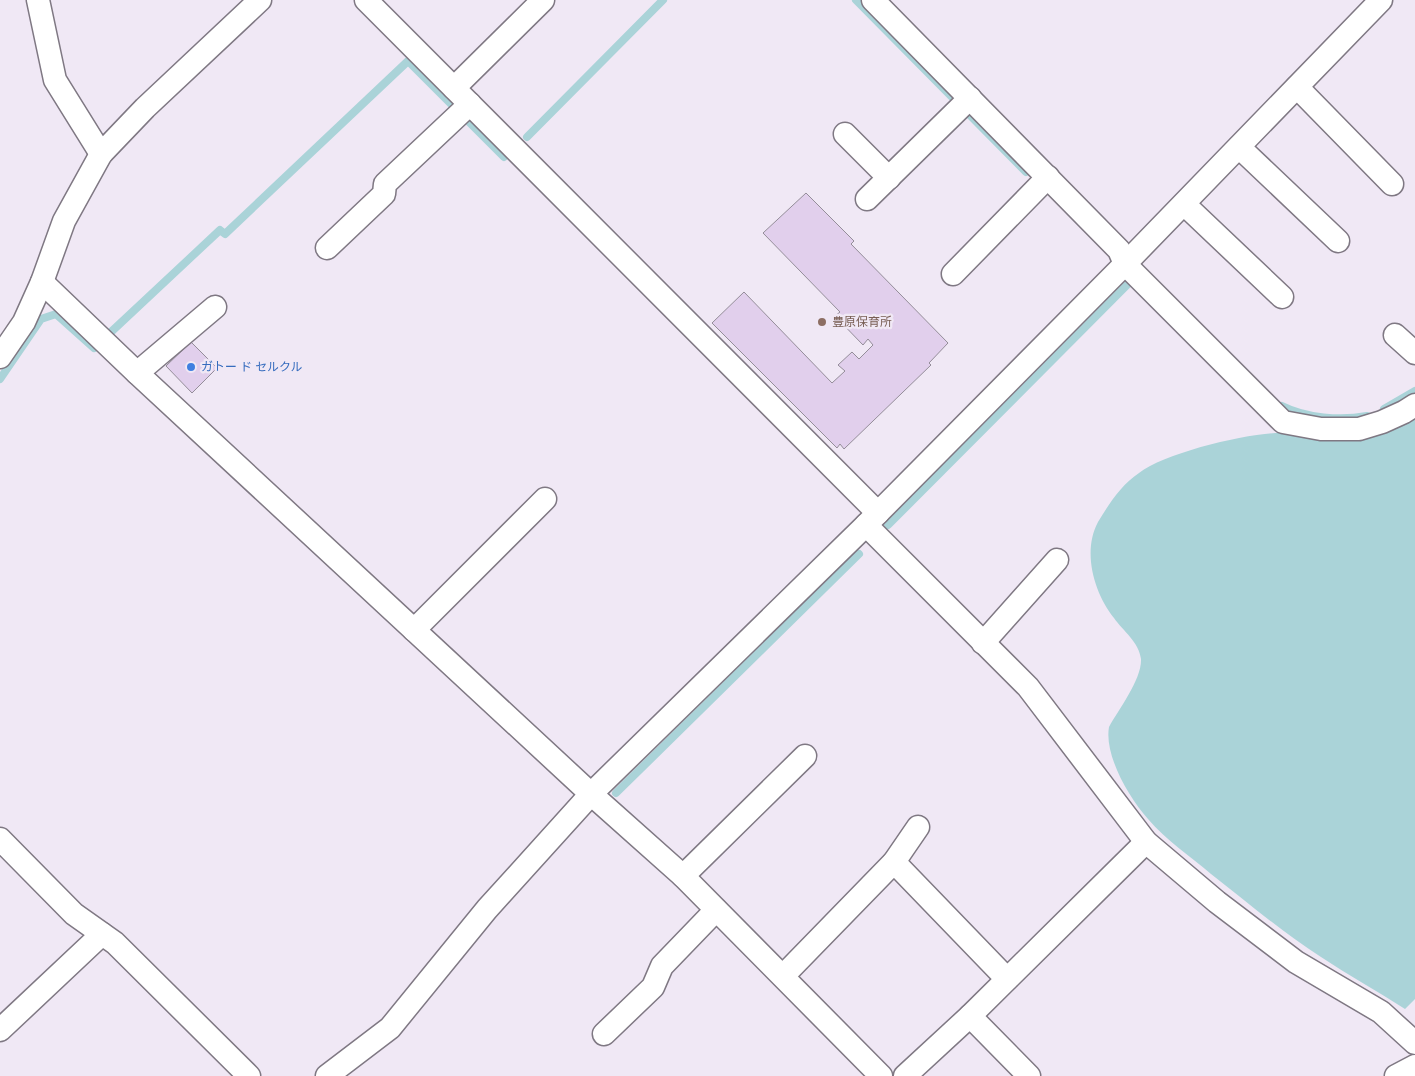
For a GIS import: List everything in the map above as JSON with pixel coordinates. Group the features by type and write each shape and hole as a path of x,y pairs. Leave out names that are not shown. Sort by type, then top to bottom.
{"street":[{"path":"38,0 55,80 101,154"},
{"path":"0,357 24,322 42,282 64,220 101,154 144,108 260,0"},
{"path":"366,0 454,88 464,110 872,519 983,643 1028,687 1146,842 1217,902 1296,962 1381,1012 1415,1043"},
{"path":"454,88 543,0"},
{"path":"873,0 964,104 1048,177 1119,250 1125,264 1283,422 1321,429 1359,429 1382,422 1415,405"},
{"path":"327,1076 390,1028 487,909 591,794 872,519 1184,204 1381,0"},
{"path":"1297,87 1392,184"},
{"path":"867,199 964,104"},
{"path":"327,248 384,194 385,184 464,110"},
{"path":"845,134 889,178"},
{"path":"1239,147 1338,241"},
{"path":"953,274 1048,177"},
{"path":"1184,204 1282,297"},
{"path":"42,282 136,373 591,794 683,876 881,1076"},
{"path":"136,373 215,307"},
{"path":"1395,335 1415,353"},
{"path":"414,630 545,498"},
{"path":"983,643 1057,560"},
{"path":"683,876 806,756"},
{"path":"783,976 894,862 918,827"},
{"path":"0,839 74,914 115,943 248,1076"},
{"path":"905,1076 970,1016 1146,842"},
{"path":"894,862 1007,979"},
{"path":"604,1034 653,987 662,966 716,910"},
{"path":"0,1030 102,934"},
{"path":"970,1016 1029,1076"},
{"path":"1396,1076 1415,1066"}],"water":[{"path":"1415,416 1415,999 1405,1009 1321,957 1265,917 1170,841 1155,827 1133,800 1114,763 1108,738 1109,727 1138,676 1141,659 1134,642 1114,618 1101,597 1092,572 1091,546 1098,522 1121,489 1139,473 1167,458 1228,440 1266,434 1291,433 1346,440 1374,437"}],"building":[{"name":"豊原保育所","path":"806,193 854,241 851,244 948,343 929,363 931,365 844,449 840,444 837,448 712,323 744,292 832,383 845,371 838,365 852,352 859,359 873,345 868,339 863,345 835,316 840,312 763,233"},
{"name":"ガトー ド セルクル","path":"191,342 217,368 192,393 166,366"}],"waterway":[{"path":"527,137 663,0"},
{"path":"856,0 1026,172"},
{"path":"111,332 220,230 225,234 408,61 504,157"},
{"path":"888,525 1133,279"},
{"path":"0,379 41,319 56,314 94,348"},
{"path":"1384,409 1415,391"},
{"path":"1282,406 1312,416 1335,418 1367,416"},
{"path":"616,793 859,554"}],"place":[{"name":"豊原保育所","path":"822,322"},
{"name":"ガトー ド セルクル","path":"191,367"}]}
